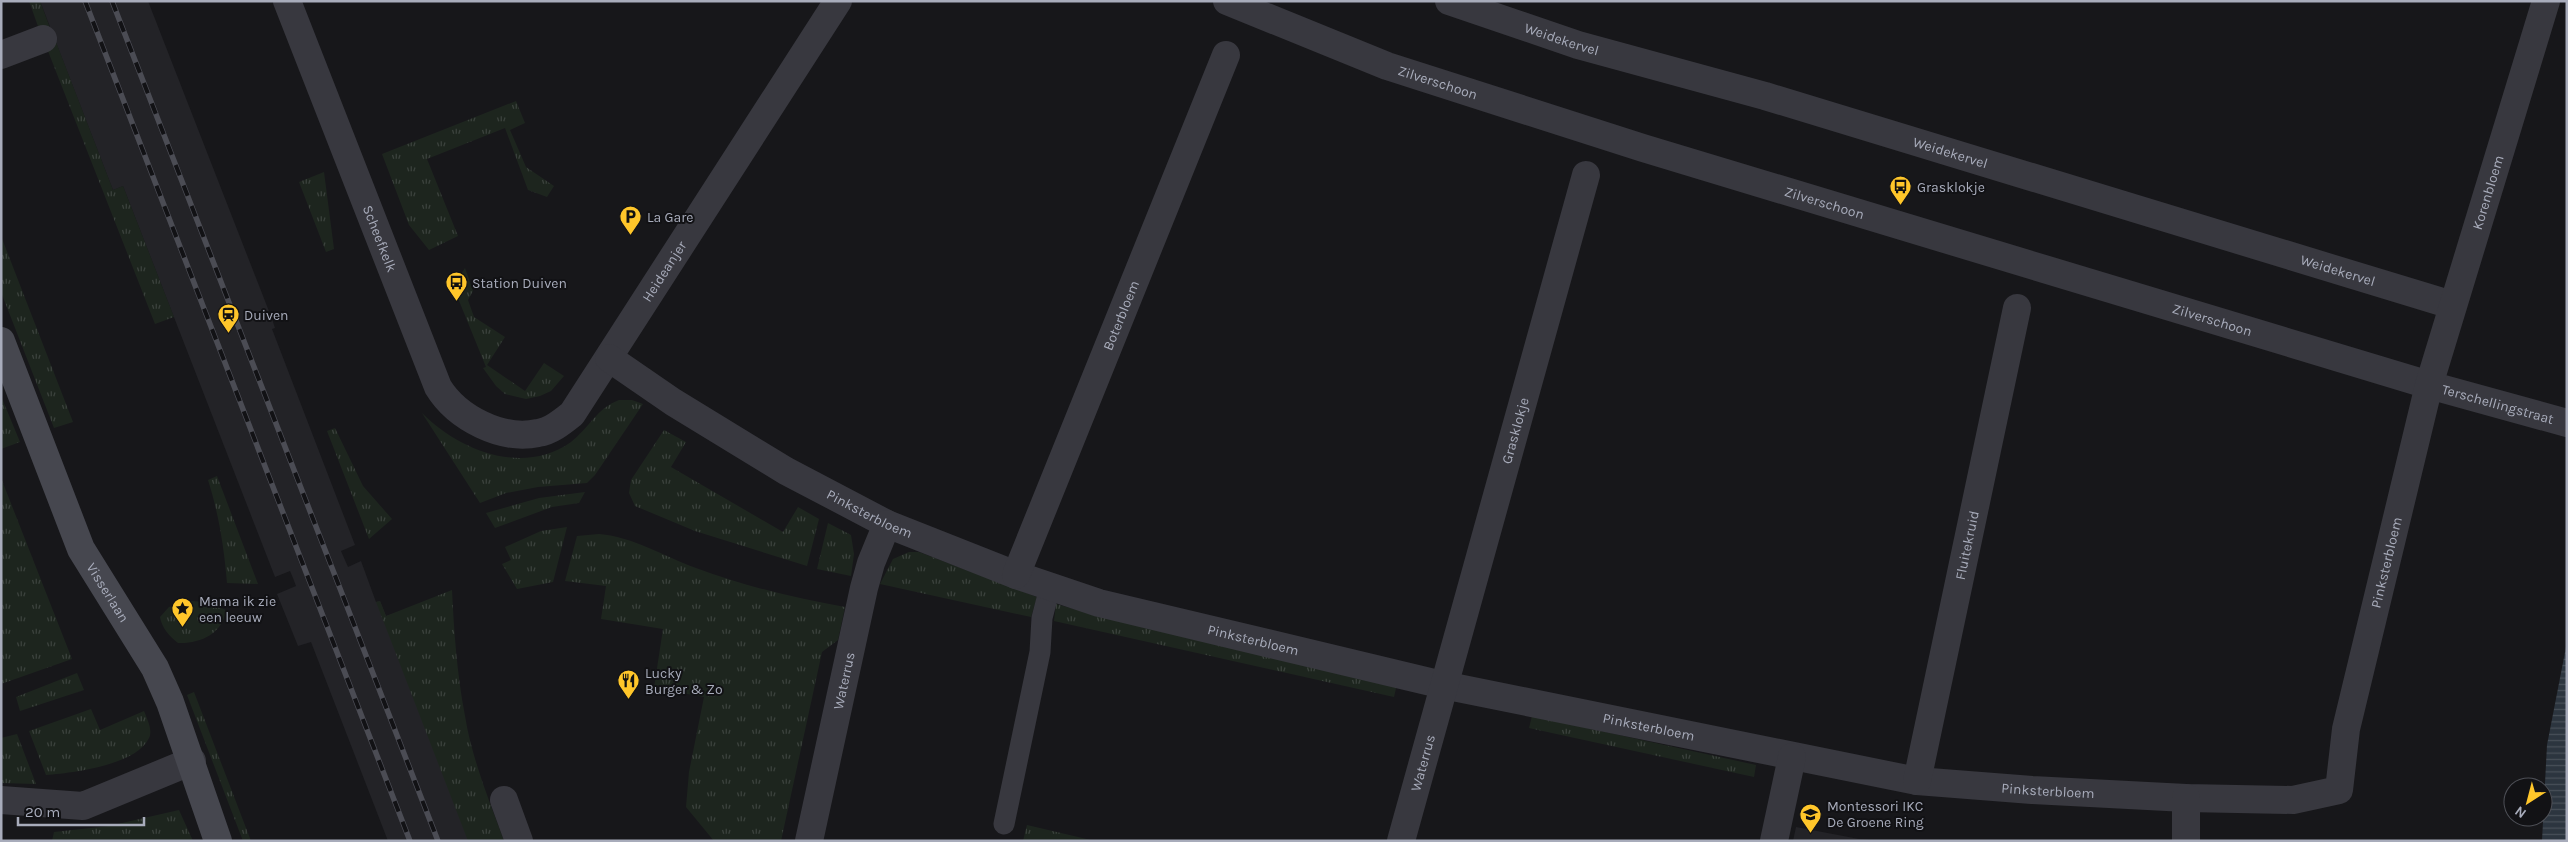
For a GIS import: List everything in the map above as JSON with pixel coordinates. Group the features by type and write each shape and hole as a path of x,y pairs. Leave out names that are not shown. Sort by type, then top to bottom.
{"street":[{"name":"Scheefkelk","path":"287,1 438,387 445,399 465,415 490,428 517,435"},
{"name":"Heideanjer","path":"517,435 540,433 560,424 572,414 838,1"},
{"name":"Zilverschoon","path":"1227,1 1387,66 1643,148 2429,385"},
{"name":"Weidekervel","path":"1449,1 1578,45 1774,99 2452,305"},
{"name":"Korenbloem","path":"2429,385 2546,1"},
{"path":"1,55 43,39"},
{"name":"Boterbloem","path":"1016,575 1226,54"},
{"name":"Grasklokje","path":"1443,685 1586,175"},
{"name":"Fluitekruid","path":"1917,781 2017,308"},
{"name":"Visserlaan","path":"1,341 81,550 155,668 192,762 218,841"},
{"name":"Pinksterbloem","path":"609,358 673,402 786,471 887,524 1016,575 1099,603 1443,685 1917,781 2032,790 2186,798 2293,800 2339,790 2346,729 2429,385"},
{"name":"Terschellingstraat","path":"2429,385 2567,423"},
{"name":"Waterrus","path":"809,841 864,588 871,563 887,524"},
{"name":"Waterrus","path":"1401,841 1443,685"},
{"path":"1774,841 1792,757"},
{"path":"1,800 83,806 192,762"},
{"path":"2186,798 2186,841"},
{"path":"504,800 520,841"}],"lane":[{"path":"1004,824 1040,652 1042,618 1050,587"}],"shaded area":[{"path":"40,1 148,1 272,319 275,328 272,329 355,545 341,551 348,567 361,561 376,602 380,601 386,616 401,611 490,841 388,841 311,642 298,646 277,594 296,586 293,578 290,571 275,577 123,186 113,190"},
{"path":"2567,642 2567,841 2542,841 2543,827 2553,827 2553,777 2545,777 2547,745"},
{"name":"Montessori IKC De Groene Ring","path":"1796,827 1859,839 1883,841 1793,841"}],"green space":[{"path":"29,1 40,1 50,28 40,32"},
{"path":"56,42 113,190 123,186 174,317 155,324 46,46"},
{"path":"516,101 525,123 510,130 526,167 554,186 547,197 528,190 505,128 427,159 458,236 429,250 409,225 382,154"},
{"path":"324,172 334,249 326,252 299,182"},
{"path":"1,236 73,422 54,428 1,292"},
{"path":"465,268 473,291 468,300 474,317 505,337 487,365 525,391 544,363 564,376 551,391 526,399 505,394 496,386 483,368 486,367 453,286"},
{"path":"1,396 20,442 1,449"},
{"path":"619,400 632,400 643,404 595,475 587,483 538,487 506,493 480,503 422,413 437,427 473,448 513,458 533,457 552,452 571,442 599,413"},
{"path":"335,428 363,486 392,519 369,539 327,431"},
{"path":"664,430 686,442 671,467 783,532 798,507 819,519 807,566 695,531 635,506 629,493 631,480"},
{"path":"217,476 258,584 227,583 220,531 208,480"},
{"path":"1,478 72,659 1,684"},
{"path":"585,492 579,503 552,507 495,528 486,513 539,498"},
{"path":"828,523 851,535 854,554 851,576 817,569"},
{"path":"567,527 553,582 517,589 502,564 511,560 505,547 541,531"},
{"path":"599,534 636,543 696,568 751,586 845,607 838,640 822,652 781,841 714,841 686,807 689,772 704,697 654,688 663,629 601,619 606,586 565,581 577,536"},
{"path":"909,552 919,552 1037,597 1031,617 880,584 893,559"},
{"path":"452,590 458,669 468,732 504,841 468,841 376,602 380,601 386,616"},
{"path":"191,601 205,602 226,610 224,618 209,636 194,642 178,643 166,632 160,617 169,607"},
{"path":"1056,604 1103,617 1397,684 1394,697 1054,621"},
{"path":"77,673 84,690 20,711 16,697"},
{"path":"194,692 251,841 243,841 187,695"},
{"path":"91,709 100,730 144,711 150,728 149,738 132,755 118,761 87,770 46,775 29,731"},
{"path":"1532,716 1756,765 1754,777 1529,728"},
{"path":"17,734 36,784 1,783 1,738"},
{"path":"179,810 193,841 52,841 54,832 109,826"},
{"path":"1027,825 1095,841 1023,841"}],"railway":[{"path":"85,1 410,841"},
{"path":"112,1 438,841"}],"place":[{"name":"Grasklokje","path":"1901,206"},
{"name":"La Gare","path":"631,236"},
{"name":"Station Duiven","path":"456,302"},
{"name":"Duiven","path":"228,334"},
{"name":"Mama ik zie een leeuw","path":"183,628"},
{"name":"Lucky Burger & Zo","path":"629,700"},
{"name":"Montessori IKC De Groene Ring","path":"1811,833"}]}
